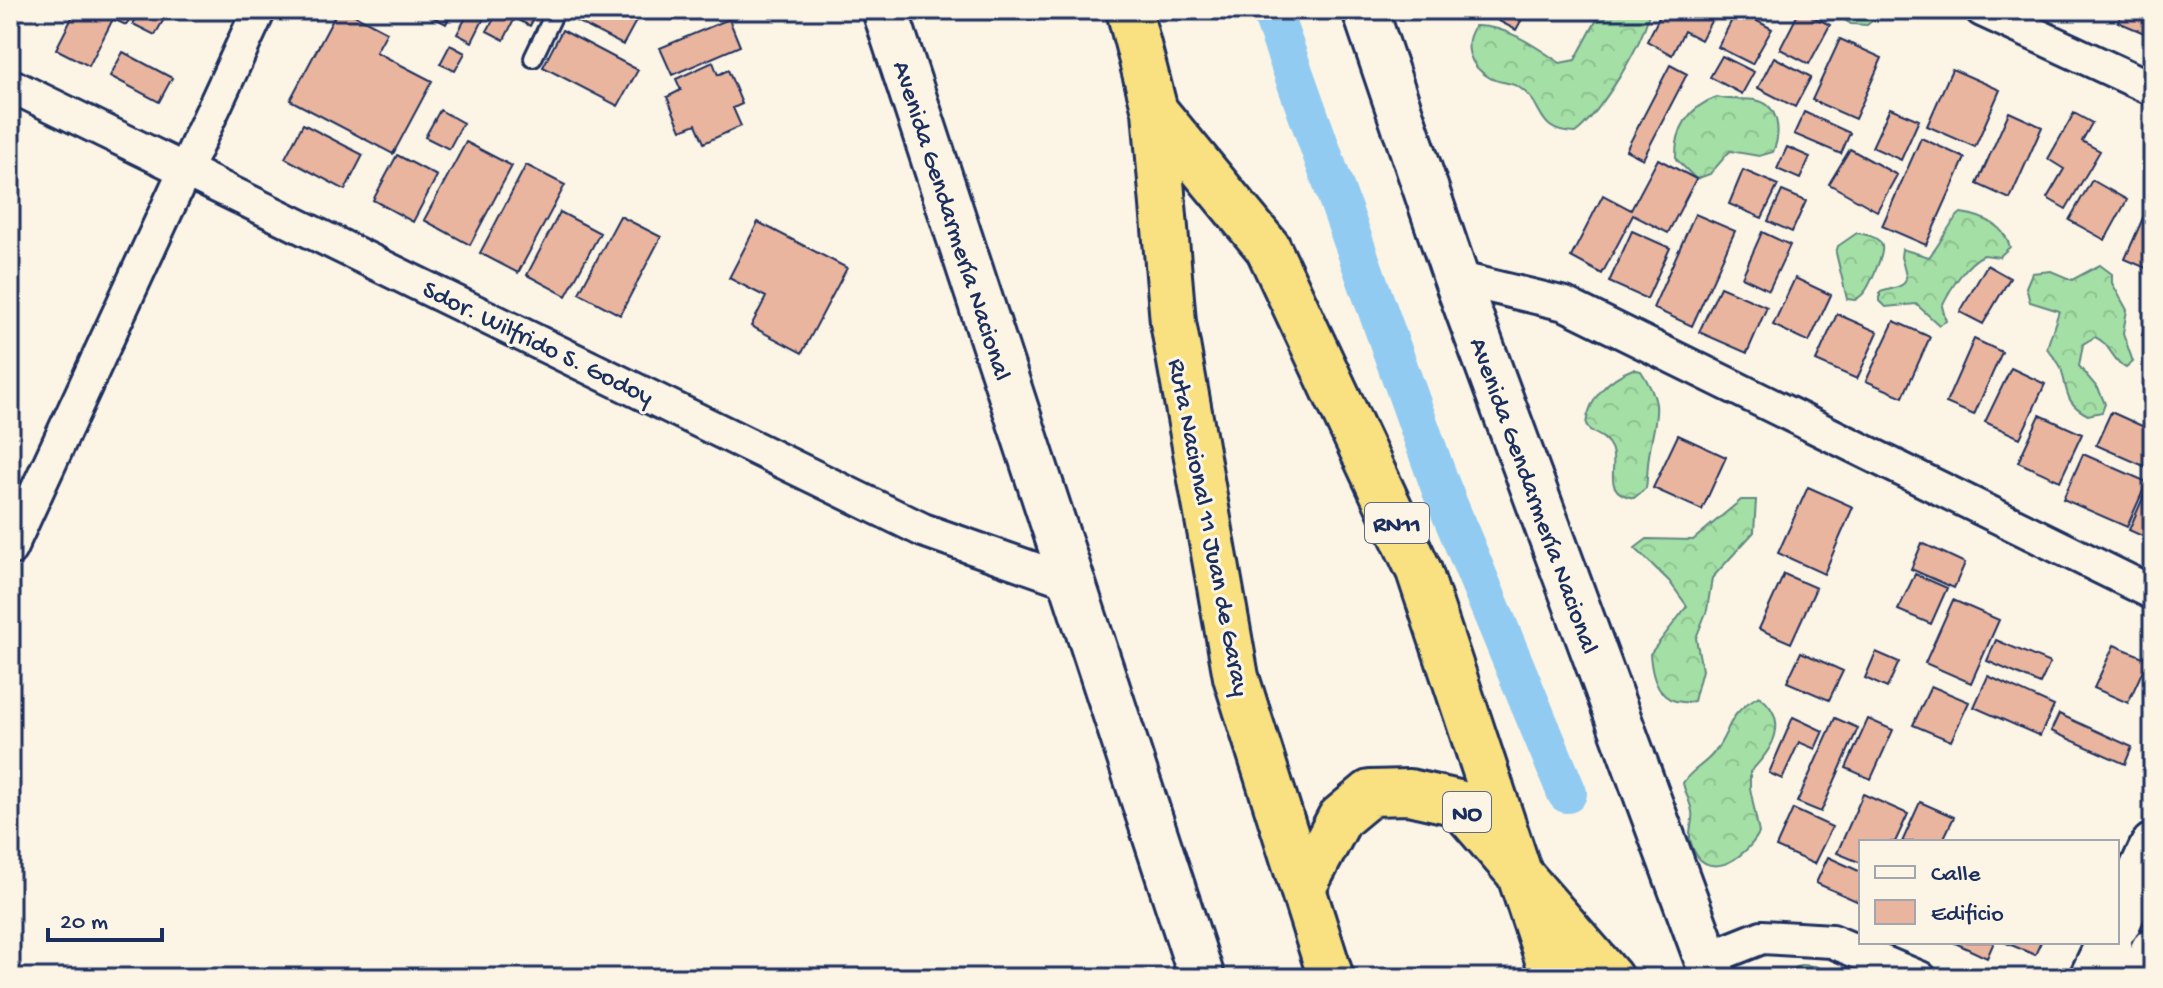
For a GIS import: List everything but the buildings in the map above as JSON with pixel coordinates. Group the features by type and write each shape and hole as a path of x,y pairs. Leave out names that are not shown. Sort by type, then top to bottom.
{"highway":[{"name":"Ruta Nacional 11 Juan de Garay","path":"1129,10 1155,111 1173,322 1236,677 1331,978"},
{"name":"Ruta Nacional 11 Juan de Garay","path":"1155,111 1268,248 1419,571 1554,978"},
{"name":"NO","path":"1303,888 1340,818 1370,793 1409,792 1458,803 1520,870 1610,978"}],"main road":[{"name":"Avenida Gendarmería Nacional","path":"885,10 1202,978"},
{"name":"Avenida Gendarmería Nacional","path":"1365,10 1456,278 1710,968"},
{"path":"2119,920 2153,846"},
{"path":"2092,978 2108,944"},
{"path":"2140,978 2153,951"}],"street":[{"path":"10,549 259,10"},
{"path":"1982,10 2153,89"},
{"name":"Sdor. Wilfrido S. Godoy","path":"10,85 186,167 923,530 1074,583"},
{"path":"1456,278 1565,304 2153,593"},
{"path":"1710,968 1762,937 1832,941 1920,978"}],"lane":[{"path":"533,58 556,10"}],"green space":[{"path":"1602,10 1649,10 1640,39 1620,76 1596,111 1575,133 1553,128 1528,95 1517,86 1494,80 1483,73 1470,55 1469,40 1475,26 1509,33 1560,63 1575,60"},
{"path":"1829,10 1885,10 1867,25 1851,24"},
{"path":"1717,97 1755,100 1769,107 1776,121 1776,145 1773,152 1759,156 1730,151 1710,174 1696,179 1676,159 1678,138 1691,113"},
{"path":"1961,213 1977,216 1997,227 2010,247 1999,257 1984,255 1965,270 1942,306 1946,321 1939,325 1916,304 1886,307 1880,301 1880,292 1905,282 1902,249 1929,257"},
{"path":"1857,233 1875,238 1882,246 1882,252 1869,285 1855,300 1847,299 1836,253 1838,246"},
{"path":"2100,265 2112,274 2112,283 2127,310 2123,333 2133,362 2126,368 2121,365 2105,344 2095,337 2083,344 2079,366 2099,390 2105,404 2102,412 2088,415 2071,401 2060,365 2047,348 2059,311 2030,302 2026,287 2032,273 2051,271 2072,280"},
{"path":"1633,369 1641,371 1656,402 1646,488 1634,498 1621,494 1615,487 1611,448 1586,424 1591,406 1602,390"},
{"path":"1741,500 1756,500 1754,532 1712,578 1707,610 1696,638 1702,670 1694,701 1673,701 1660,691 1656,683 1650,654 1687,606 1669,581 1635,548 1647,539 1693,540"},
{"path":"1759,696 1769,706 1776,725 1766,754 1750,772 1759,833 1735,859 1715,866 1697,856 1691,843 1692,812 1683,783 1718,747 1739,710"},
{"path":"1800,965 1815,966 1841,978 1781,978"}],"waterway":[{"path":"1271,10 1441,488 1567,793"}]}
